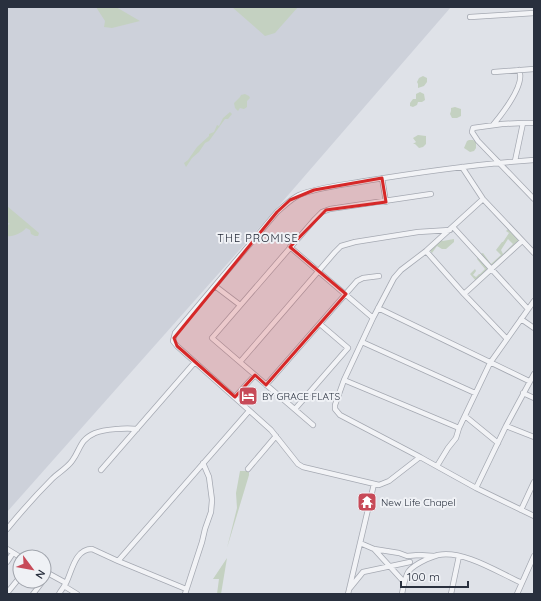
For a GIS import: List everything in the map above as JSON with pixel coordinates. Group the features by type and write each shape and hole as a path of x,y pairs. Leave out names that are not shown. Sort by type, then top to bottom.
{"street":[{"path":"470,17 534,13"},
{"path":"494,72 534,69"},
{"path":"493,125 505,110 519,84 521,74 519,70"},
{"path":"515,161 523,123"},
{"path":"534,123 493,125 473,128 472,132 478,141 534,199"},
{"path":"420,456 384,484 374,484 303,467 295,460 276,436 235,397 177,346 173,341 175,333 277,212 290,200 314,190 382,178 515,161 534,160"},
{"path":"462,168 483,199 534,253"},
{"path":"382,178 386,202"},
{"path":"313,425 212,338 318,215 326,210 432,194"},
{"path":"483,199 426,251 397,274 378,308 344,380 335,405 336,412 420,456 476,488 534,516"},
{"path":"452,228 528,309"},
{"path":"240,362 338,249 350,243 452,228"},
{"path":"464,294 522,241"},
{"path":"290,247 373,318"},
{"path":"426,251 507,339"},
{"path":"266,385 360,279 379,276"},
{"path":"214,286 240,305"},
{"path":"437,466 456,438 459,428 490,363 534,301"},
{"path":"378,308 529,381"},
{"path":"521,319 534,328"},
{"path":"295,409 348,348 320,324"},
{"path":"362,342 475,393"},
{"path":"101,470 195,362"},
{"path":"476,488 506,426 534,374"},
{"path":"235,397 255,375"},
{"path":"344,380 459,428"},
{"path":"523,393 534,398"},
{"path":"118,561 249,411"},
{"path":"465,416 498,443"},
{"path":"506,426 534,437"},
{"path":"7,529 25,506 72,461 85,439 101,431 137,429"},
{"path":"248,469 276,436"},
{"path":"59,594 65,585 75,561 88,549 92,549 186,592 211,512 212,500 208,477 203,463"},
{"path":"521,510 534,482"},
{"path":"348,594 374,484"},
{"path":"360,542 374,548 409,556 435,556 451,554 460,556 479,562 522,583"},
{"path":"374,548 404,582"},
{"path":"402,594 404,582 410,568 409,556"},
{"path":"410,568 435,556"},
{"path":"451,594 460,556"},
{"path":"517,594 534,556"},
{"path":"350,588 363,572 410,562"},
{"path":"52,576 77,594"}],"highlighted area":[{"path":"382,178 386,202 326,210 290,247 346,294 266,385 255,375 235,397 177,346 174,338 277,212 290,200 314,190"}],"shaded area":[{"path":"7,7 451,7 283,201 7,512"}],"green space":[{"path":"96,7 116,7 140,21 112,28 104,27 105,21"},
{"path":"232,7 298,7 275,33 265,36"},
{"path":"423,76 427,78 427,82 424,86 418,88 417,82 419,78"},
{"path":"420,92 424,94 425,100 418,102 417,105 413,107 410,106 413,99 416,99 416,94"},
{"path":"245,94 250,98 247,101 247,107 244,109 240,108 238,111 235,108 234,103 241,95"},
{"path":"455,107 461,109 461,116 452,118 450,114 451,108"},
{"path":"230,112 232,114 228,119 225,119 209,141 205,143 186,167 184,163 188,160 197,147 209,136 209,134 214,132 217,125 219,126 223,118"},
{"path":"418,135 426,136 426,144 419,148 413,144 416,142 413,138"},
{"path":"469,140 476,142 476,148 474,151 470,152 464,148"},
{"path":"7,206 39,233 38,236 31,234 30,230 26,228 22,232 12,236 7,236 7,225 10,224 7,222"},
{"path":"508,229 519,241 491,266 480,254 483,253 491,264 501,255 496,250 509,233 506,231","holes":["508,239 513,244 503,254 501,250"]},
{"path":"454,239 454,242 446,249 442,249 437,246 432,253 430,251 441,240"},
{"path":"478,257 489,268 476,281 470,274 475,269 476,271 473,275 476,277 485,269 477,259"},
{"path":"240,471 249,471 249,475 227,548 237,508 236,493"},
{"path":"227,558 221,594 217,594 219,579 213,579"}],"place":[{"name":"BY GRACE FLATS","path":"248,396"},
{"name":"New Life Chapel","path":"367,502"}],"district":[{"name":"THE PROMISE","path":"258,238"}]}
